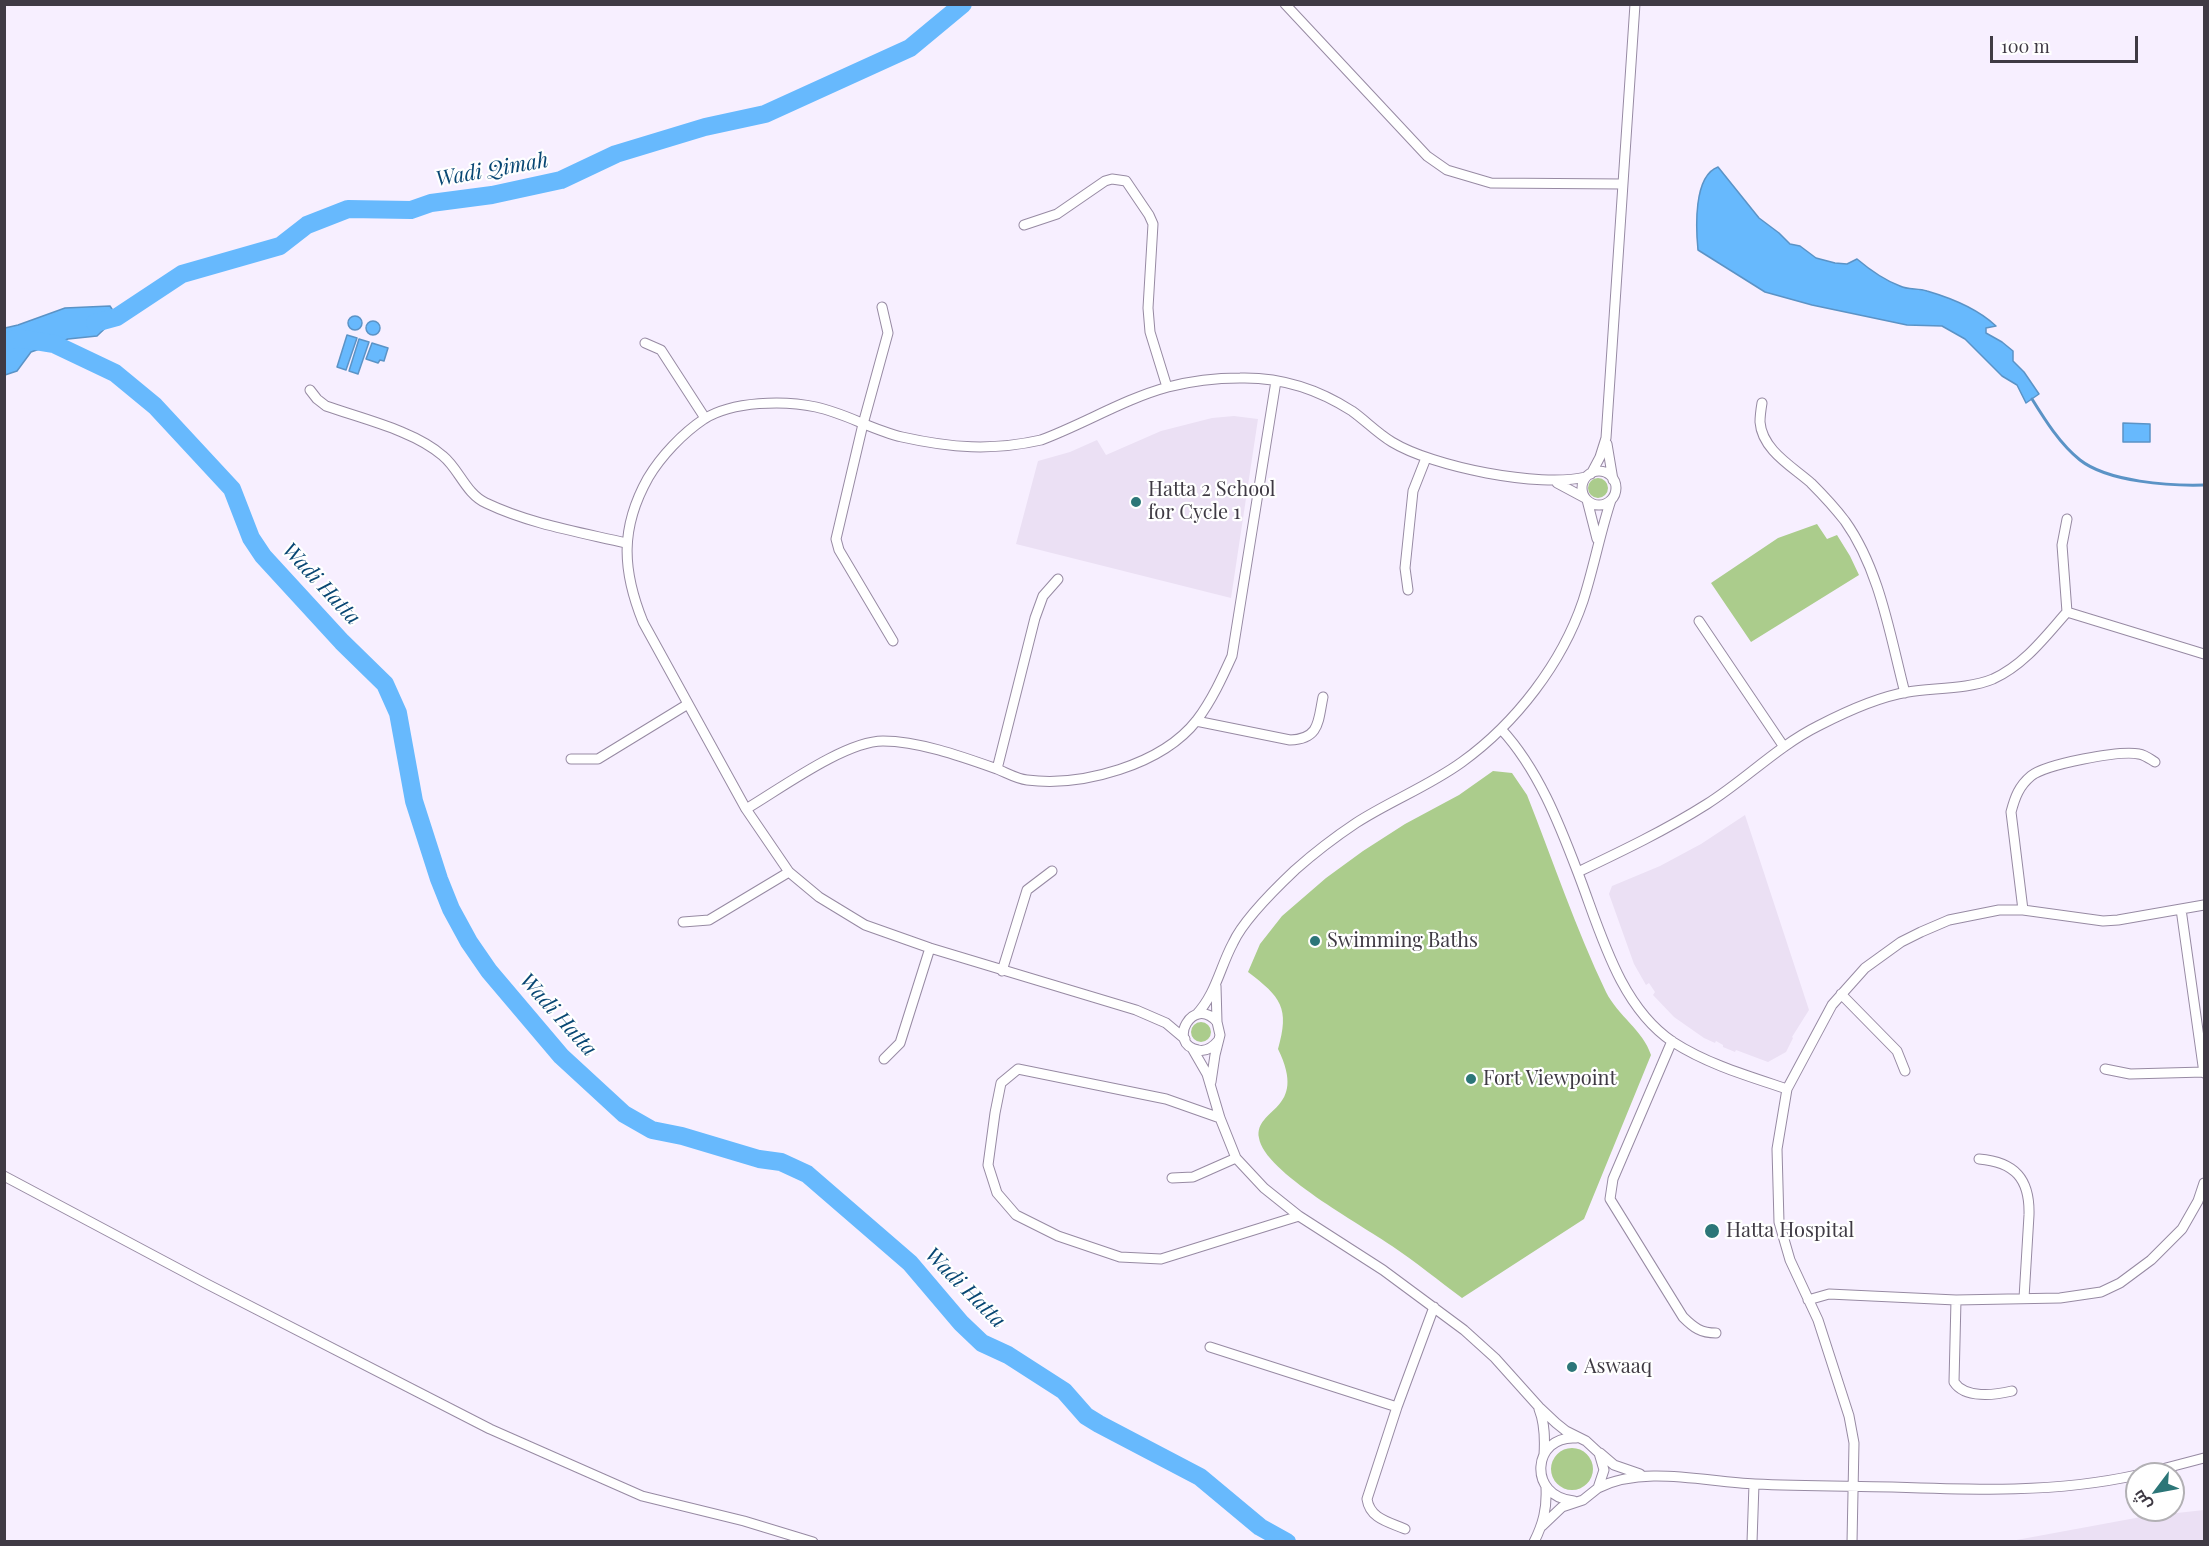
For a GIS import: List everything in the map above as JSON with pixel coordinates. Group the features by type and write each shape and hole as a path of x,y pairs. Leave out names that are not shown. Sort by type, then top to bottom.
{"street":[{"path":"1285,4 1427,156 1447,170 1491,183 1622,184"},
{"path":"1185,1039 1184,1028 1205,1005 1234,940 1254,913 1294,871 1356,823 1436,779 1463,761 1500,729 1540,684 1566,640 1582,603 1616,487 1606,438 1635,4"},
{"path":"1024,225 1057,214 1105,181 1119,179 1126,181 1149,215 1152,224 1148,308 1150,332 1167,387"},
{"path":"882,307 888,333 863,424 836,539 839,550 893,641"},
{"path":"645,343 661,350 705,418"},
{"path":"1611,500 1599,505 1552,482 1482,471 1425,458 1391,442 1352,412 1320,393 1300,385 1241,378 1201,381 1167,387 1067,430 1019,445 980,448 945,446 899,436 817,407 786,403 759,403 705,418 677,442 657,464 638,496 626,543 627,568 635,603 643,622 746,809 789,872 819,897 866,926 930,948 1136,1010 1166,1023 1185,1039 1203,1065 1236,1158 1264,1188 1299,1216 1383,1270 1464,1330 1495,1358 1539,1407 1561,1427 1586,1441 1614,1465 1645,1476"},
{"path":"746,809 845,750 874,742 908,743 997,769 1026,780 1081,780 1130,767 1170,744 1196,721 1218,687 1232,656 1276,381"},
{"path":"310,390 326,406 420,439 445,457 463,483 483,502 540,523 626,543"},
{"path":"1762,404 1760,423 1777,456 1812,484 1845,521 1858,542 1876,585 1905,693"},
{"path":"1598,544 1594,522 1582,487 1600,457 1606,438"},
{"path":"1408,590 1405,568 1413,490 1425,458"},
{"path":"1552,482 1603,472 1613,480"},
{"path":"1578,872 1645,840 1705,805 1784,747 1821,724 1882,699 1905,693 1979,683 1993,678 2023,659 2067,612 2062,545 2067,519"},
{"path":"997,769 1035,618 1043,596 1058,579"},
{"path":"2067,612 2205,654"},
{"path":"1699,621 1784,747"},
{"path":"1196,721 1299,740 1312,734 1317,727 1323,697"},
{"path":"571,759 598,759 688,704"},
{"path":"1500,729 1515,745 1544,794 1578,872 1603,942 1624,987 1651,1022 1672,1041 1710,1062 1787,1089"},
{"path":"2023,910 2011,812 2021,785 2033,774 2053,766 2119,753 2141,754 2155,762"},
{"path":"1002,970 1027,890 1052,871"},
{"path":"683,922 709,920 789,872"},
{"path":"1852,1542 1854,1443 1848,1416 1818,1320 1790,1260 1779,1222 1777,1149 1787,1089 1824,1017 1841,994 1875,960 1901,942 1949,920 2000,910 2023,910 2103,921 2205,905"},
{"path":"2105,1070 2130,1074 2204,1073 2181,909"},
{"path":"884,1059 900,1043 930,948"},
{"path":"1216,984 1217,1023"},
{"path":"1841,994 1897,1051 1905,1071"},
{"path":"1166,1023 1208,1015 1217,1023 1220,1029 1212,1067 1211,1086"},
{"path":"1192,1048 1204,1051 1215,1046 1218,1041"},
{"path":"1672,1041 1613,1179 1610,1199 1683,1317 1703,1332 1716,1333"},
{"path":"1220,1118 1166,1099 1018,1069 1001,1083 988,1165 997,1193 1016,1215 1058,1236 1120,1257 1161,1259 1299,1216"},
{"path":"1172,1178 1193,1177 1236,1158"},
{"path":"1979,1159 1995,1160 2009,1166 2020,1176 2026,1188 2029,1215 2024,1298"},
{"path":"4,1176 217,1289 490,1429 642,1496 744,1521 813,1542"},
{"path":"1808,1300 1829,1294 1956,1300 2060,1298 2092,1294 2120,1283 2151,1260 2182,1229 2205,1183"},
{"path":"1956,1300 1954,1382 1965,1392 1995,1395 2012,1390"},
{"path":"1405,1529 1376,1516 1371,1512 1367,1499 1397,1407 1434,1307"},
{"path":"1210,1347 1397,1407"},
{"path":"1539,1407 1543,1419 1544,1455"},
{"path":"1574,1502 1556,1497 1546,1488 1541,1478 1540,1466 1551,1446 1561,1440 1578,1438"},
{"path":"1598,1488 1604,1470 1599,1453"},
{"path":"2185,1463 2205,1458"},
{"path":"1542,1526 1562,1507 1583,1500 1598,1488 1626,1478 1645,1476 1754,1484 2035,1489 2100,1483 2125,1478"},
{"path":"1752,1542 1754,1484"},
{"path":"1534,1542 1542,1526 1545,1513 1546,1488"}],"shaded area":[{"name":"Hatta 2 School for Cycle 1","path":"1234,416 1258,419 1231,598 1016,544 1038,461 1070,452 1097,440 1106,455 1161,431 1212,418"},
{"path":"1745,815 1809,1010 1792,1037 1786,1052 1768,1062 1736,1050 1735,1052 1716,1041 1715,1043 1704,1038 1674,1017 1653,995 1655,992 1649,983 1646,985 1634,964 1609,894 1612,886 1660,866 1701,844"},
{"path":"2204,1510 2204,1541 2011,1541 2125,1520 2125,1522 2185,1522 2185,1512"}],"green space":[{"path":"1598,478 1605,481 1608,488 1605,495 1598,498 1591,495 1588,488 1591,481"},
{"path":"1817,524 1827,539 1837,535 1859,575 1751,642 1711,583 1778,538"},
{"path":"1493,771 1512,773 1527,795 1606,992 1642,1038 1651,1055 1584,1219 1462,1298 1401,1252 1295,1182 1265,1152 1259,1138 1260,1128 1284,1097 1287,1085 1286,1070 1278,1049 1283,1023 1280,1005 1275,997 1248,972 1260,944 1282,916 1326,878 1405,824 1459,795"},
{"path":"1201,1022 1208,1025 1211,1032 1208,1039 1201,1042 1194,1039 1191,1032 1194,1025"},
{"path":"1572,1448 1587,1454 1593,1469 1587,1484 1572,1490 1557,1484 1551,1469 1557,1454"}],"water":[{"path":"1718,167 1759,218 1790,244 1800,246 1816,258 1835,263 1847,264 1857,259 1894,284 1945,297 1981,314 1996,326 1986,328 1986,333 2013,351 2013,361 2024,372 2039,394 2026,403 2017,385 2002,376 1965,339 1942,326 1907,325 1812,305 1765,292 1698,250 1697,217 1700,192 1710,172"},
{"path":"110,306 117,317 97,336 68,339 31,352 17,371 5,375 5,328 65,308"},
{"path":"352,316 358,316 362,323 358,330 352,330 348,326 348,320"},
{"path":"370,321 376,321 380,328 376,335 370,335 366,331 366,325"},
{"path":"347,335 357,338 346,370 337,367"},
{"path":"359,339 369,342 358,374 349,371"},
{"path":"372,343 388,348 384,361 380,360 378,363 366,359"},
{"path":"2123,423 2150,424 2150,442 2123,442"}],"waterway":[{"name":"Wadi Qimah","path":"95,323 117,317 182,274 280,246 307,225 348,209 411,210 431,203 492,195 561,180 616,154 705,127 765,114 910,48 963,4"},
{"name":"Wadi Hatta","path":"4,343 17,338 54,344 115,373 155,406 232,489 251,538 263,556 342,642 385,684 398,713 414,801 451,909 469,942 489,971 561,1056 624,1114 652,1130 682,1136 759,1159 781,1162 807,1174 910,1263 961,1323 982,1343 1008,1355 1064,1391 1086,1416 1099,1424 1200,1477 1260,1527 1287,1542"},
{"path":"2032,399 2066,447 2092,467 2123,478 2140,481 2174,485 2204,485"}],"place":[{"name":"Hatta 2 School for Cycle 1","path":"1136,502"},
{"name":"Swimming Baths","path":"1315,941"},
{"name":"Fort Viewpoint","path":"1471,1079"},
{"name":"Hatta Hospital","path":"1712,1231"},
{"name":"Aswaaq","path":"1572,1367"}]}
